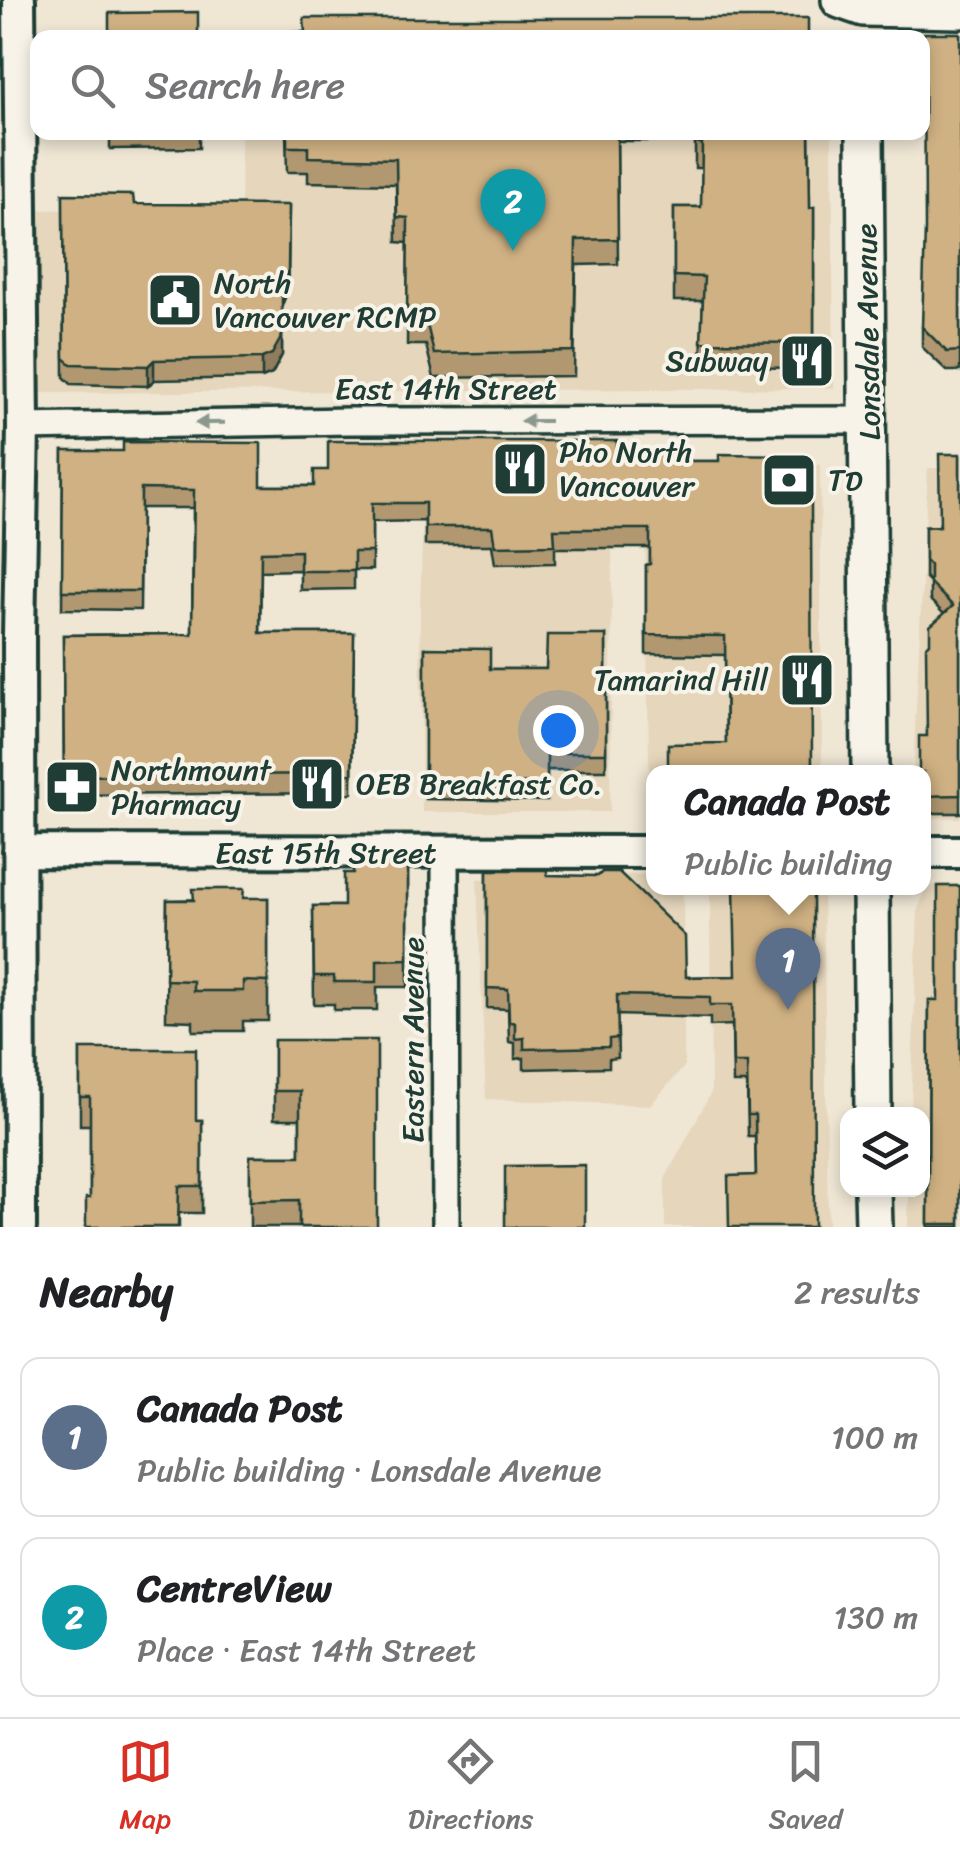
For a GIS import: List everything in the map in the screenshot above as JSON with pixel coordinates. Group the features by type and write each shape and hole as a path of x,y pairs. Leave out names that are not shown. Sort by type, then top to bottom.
{"main road":[{"path":"858,11 960,10"},
{"name":"Lonsdale Avenue","path":"865,140 870,765"},
{"path":"871,895 873,1107"},
{"path":"874,1197 874,1227"}],"street":[{"path":"19,0 23,427 10,851 20,1227"},
{"name":"East 14th Street","path":"23,427 349,421 870,420"},
{"name":"East 15th Street","path":"10,851 646,852"},
{"path":"931,852 960,852"},
{"name":"Eastern Avenue","path":"445,854 446,1227"}],"shaded area":[{"path":"241,140 832,140 834,388 36,393 34,210 241,208"},
{"path":"425,449 613,451 610,812 422,812 420,610"},
{"path":"644,462 820,465 822,765 649,765"},
{"path":"928,468 960,468 960,818 931,818 931,765 913,765"},
{"path":"646,874 646,895 683,895 684,1067 650,1105 486,1099 477,879"},
{"path":"960,884 960,1227 908,1227 909,1197 930,1197 930,1107 911,1107 918,909 923,895 931,895 931,887"},
{"path":"710,895 823,895 828,1227 665,1227 665,1179 711,1093"}],"building":[{"path":"198,12 198,30 109,30 109,13"},
{"path":"304,18 808,18 808,30 305,30"},
{"path":"930,33 960,33 960,351 947,352 922,327"},
{"path":"287,140 617,140 618,239 576,240 574,351 434,354 426,320 407,320 408,218 397,217 396,159 308,157 308,147 287,147"},
{"path":"809,140 810,208 814,207 814,343 701,342 704,277 674,276 674,207 701,207 702,143 695,143"},
{"name":"North Vancouver RCMP","path":"63,194 133,195 134,204 289,205 282,336 272,354 262,358 154,360 148,366 71,364 64,358"},
{"path":"328,441 617,441 617,454 680,453 679,461 719,461 719,454 788,455 807,474 811,504 812,765 668,765 668,744 726,743 725,636 646,635 650,529 554,529 555,545 495,546 492,527 425,527 425,503 372,503 372,552 354,552 354,571 300,571 300,551 261,552 260,633 354,633 352,774 64,776 63,635 192,634 194,490 141,489 140,591 62,591 63,451 123,451 123,442 261,443 261,486 314,486 314,470 328,470"},
{"path":"939,454 960,454 960,795 931,796 931,765 919,765 919,736 927,736 926,647 930,643 930,626 953,606 930,583 930,565 925,560 925,527 940,526"},
{"path":"547,635 606,635 606,753 547,753 547,784 425,782 425,648 490,649 490,669 546,669"},
{"path":"353,864 408,864 408,959 377,960 377,982 334,982 334,976 314,976 313,906 344,906 344,873 353,873"},
{"path":"487,870 547,870 547,875 598,876 602,872 619,872 685,936 686,977 736,976 734,895 813,895 814,1227 729,1227 728,1176 756,1175 755,1115 748,1115 747,1063 733,1063 732,1005 710,1005 710,997 617,995 618,1038 609,1039 609,1047 524,1049 524,1038 515,1039 515,1023 509,1021 508,989 487,988"},
{"path":"938,886 960,886 960,1224 928,1224 929,1000 938,1000"},
{"path":"193,889 244,889 243,898 268,898 268,982 243,981 243,991 193,991 193,981 166,980 167,900 194,900"},
{"path":"274,1040 377,1040 377,1227 299,1227 299,1200 250,1201 250,1156 300,1156 300,1091 274,1091"},
{"path":"80,1049 196,1049 196,1120 202,1120 202,1186 179,1186 178,1227 86,1227 86,1198 90,1198 90,1097 80,1097"},
{"path":"585,1165 585,1227 505,1227 505,1166"}],"place":[{"name":"CentreView","path":"513,251"},
{"name":"North Vancouver RCMP","path":"175,300"},
{"name":"Subway","path":"807,361"},
{"name":"Pho North Vancouver","path":"520,469"},
{"name":"TD","path":"789,480"},
{"name":"Tamarind Hill","path":"807,680"},
{"name":"OEB Breakfast Co.","path":"317,784"},
{"name":"Northmount Pharmacy","path":"72,787"},
{"name":"Canada Post","path":"788,1010"}]}
